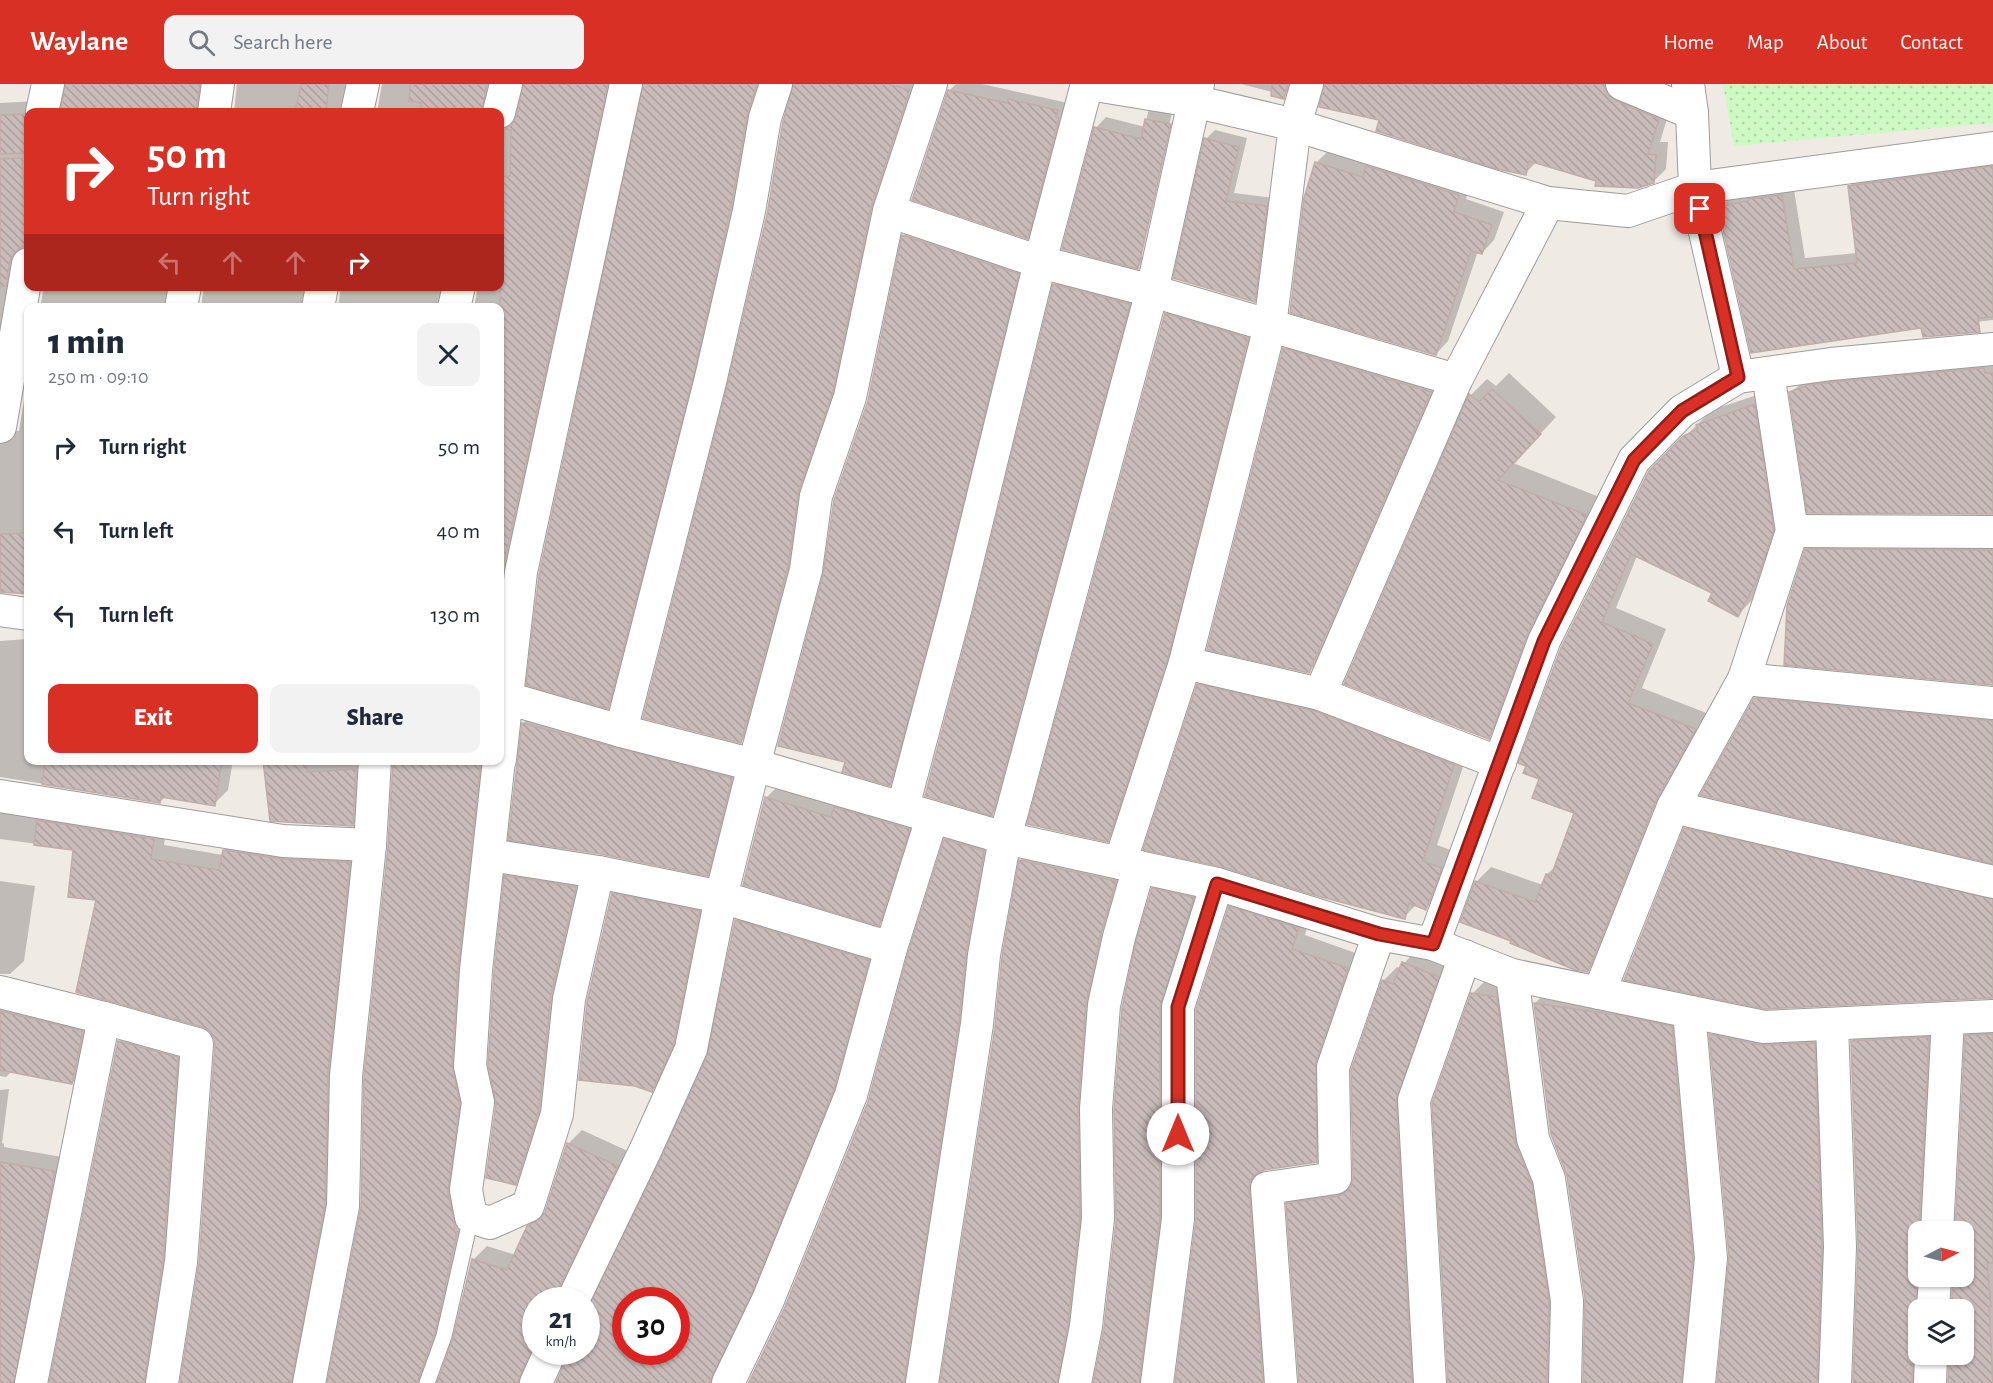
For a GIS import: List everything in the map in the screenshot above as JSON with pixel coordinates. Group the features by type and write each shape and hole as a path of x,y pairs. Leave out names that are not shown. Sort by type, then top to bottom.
{"street":[{"path":"43,108 48,84"},
{"path":"215,108 218,84"},
{"path":"358,108 363,84"},
{"path":"500,108 506,84"},
{"path":"504,689 521,572 626,84"},
{"path":"621,731 710,382 748,211 765,118 776,84"},
{"path":"579,1287 691,1049 721,897 806,570 816,496 850,397 889,211 931,84"},
{"path":"903,807 956,607 1040,262 1088,84 1195,92 1548,203 1628,211 1695,188 1993,148"},
{"path":"1076,1383 1086,1326 1098,1219 1096,1109 1104,1005 1119,937 1130,865 1185,663 1270,326 1295,125 1307,84"},
{"path":"1622,84 1690,98 1695,188 1738,377"},
{"path":"922,1383 977,1024 984,955 1005,838 1152,291 1195,92"},
{"path":"1320,694 1456,380 1548,203"},
{"path":"889,211 1040,262 1152,291 1456,380"},
{"path":"0,427 4,373 24,282"},
{"path":"1433,944 1544,641 1634,460 1682,411 1738,377 1831,364 1993,349"},
{"path":"1599,993 1673,807 1744,679 1792,531 1768,373"},
{"path":"1792,531 1993,532"},
{"path":"0,610 24,613"},
{"path":"1185,663 1320,694 1500,763"},
{"path":"1744,679 1993,703"},
{"path":"504,696 621,731 903,807 932,818 1005,838 1217,884 1379,934 1433,944 1512,975 1764,1027 1993,1016"},
{"path":"309,1383 343,1206 346,1076 370,845 375,765"},
{"path":"499,765 476,970 470,1066 478,1102 466,1190 471,1217 489,1223 528,1206 557,1114 569,999 597,872"},
{"path":"0,796 283,841 370,845"},
{"path":"1673,807 1993,882"},
{"path":"728,1383 768,1300 851,1095 891,948 932,818"},
{"path":"490,855 597,872 721,897 891,948"},
{"path":"1157,1383 1178,1219 1178,1007 1217,884"},
{"path":"1281,1383 1267,1188 1335,1178 1333,1067 1379,934"},
{"path":"1430,1383 1414,1100 1465,956"},
{"path":"1512,975 1533,1139 1549,1179 1567,1301 1564,1383"},
{"path":"0,992 197,1044 181,1262 162,1383"},
{"path":"1689,1012 1711,1258 1699,1383"},
{"path":"31,1383 104,1018"},
{"path":"1938,1221 1948,1018"},
{"path":"1832,1024 1840,1247 1835,1383"},
{"path":"536,1383 544,1365"},
{"path":"1930,1383 1931,1365"}],"lane":[{"path":"427,1383 444,1336 471,1217"}],"green space":[{"path":"1723,84 1993,84 1993,123 1734,146"}],"building":[{"path":"65,84 200,84 197,108 61,108"},
{"path":"301,84 329,84 326,108 296,108"},
{"path":"410,84 487,84 483,108 422,108 421,103 409,101"},
{"path":"523,84 608,84 504,563 504,303 500,303 500,291 504,291 504,177 510,176 511,130 506,129 516,116"},
{"path":"643,84 757,84 747,115 731,207 693,378 608,709 526,685 539,575"},
{"path":"793,84 888,84 910,90 871,207 833,392 799,490 788,566 741,743 643,718 727,386 767,215 783,122"},
{"path":"1272,84 1288,84 1284,99 1271,96"},
{"path":"1324,84 1601,84 1604,85 1607,94 1615,100 1659,119 1648,154 1656,155 1654,183 1638,188 1595,186 1596,181 1529,161 1526,175 1497,169 1376,131 1379,120 1319,107"},
{"path":"948,90 1007,103 1008,99 1058,110 1056,117 1059,118 1028,239 912,200"},
{"path":"24,114 24,153 0,154 0,115"},
{"path":"1145,119 1171,124 1138,269 1062,249 1094,127 1141,139"},
{"path":"1204,138 1239,147 1226,201 1267,206 1255,302 1173,278"},
{"path":"22,158 24,187 24,247 14,253 10,261 6,286 0,286 0,159"},
{"path":"1315,162 1363,177 1366,166 1459,195 1454,212 1492,225 1482,254 1471,251 1436,355 1290,313 1304,198"},
{"path":"1993,166 1993,317 1978,318 1980,332 1923,337 1921,328 1751,353 1718,207 1748,201 1748,199 1782,195 1794,269 1857,263 1848,186"},
{"path":"902,235 1019,274 939,603 890,786 842,772 845,762 778,746 823,575 834,500 868,401"},
{"path":"1053,284 1130,304 992,816 925,796 973,612"},
{"path":"1165,313 1248,338 1168,658 1108,842 1027,824"},
{"path":"1283,348 1431,392 1309,673 1207,650"},
{"path":"1984,368 1985,373 1993,373 1993,514 1807,513 1789,392 1808,385"},
{"path":"1492,389 1541,434 1498,480 1587,515 1528,633 1489,739 1344,684 1469,394 1479,402"},
{"path":"1755,404 1774,530 1757,580 1738,617 1708,601 1712,593 1631,554 1602,622 1653,644 1628,703 1696,729 1656,800 1588,972 1575,970 1510,943 1511,941 1460,922 1475,881 1535,902 1546,874 1551,876 1574,813 1532,798 1539,779 1523,773 1526,766 1518,763 1561,648 1649,471 1683,436 1698,429 1696,425"},
{"path":"24,533 24,594 0,592 0,534"},
{"path":"1805,549 1993,550 1993,685 1784,665 1787,606"},
{"path":"1197,684 1315,711 1454,765 1423,861 1442,868 1426,910 1409,903 1405,919 1310,894 1222,867 1143,850"},
{"path":"1754,698 1993,721 1993,864 1700,795"},
{"path":"522,723 732,778 708,876 601,854 508,840"},
{"path":"44,765 221,765 215,806 161,797 160,803 42,784"},
{"path":"264,765 307,765 307,772 356,769 353,826 270,821"},
{"path":"393,765 480,765 458,968 452,1065 460,1103 448,1193 455,1223 454,1231 457,1232 435,1333 417,1383 327,1383 361,1207 364,1077 388,847"},
{"path":"765,797 831,817 834,807 910,829 879,926 743,885"},
{"path":"37,820 154,839 151,859 219,870 223,850 282,859 350,862 328,1074 325,1204 291,1383 180,1383 199,1263 214,1038 202,1027 76,992 96,900 68,897 73,850 34,845"},
{"path":"1684,828 1993,899 1993,998 1765,1009 1624,980"},
{"path":"944,839 984,851 966,952 959,1022 904,1383 749,1382 785,1307 868,1102 908,953"},
{"path":"1019,860 1116,881 1101,933 1086,1003 1078,1108 1080,1218 1068,1323 1057,1383 940,1383 995,1027 1002,957"},
{"path":"504,875 576,887 551,995 539,1110 516,1185 486,1178 496,1104 488,1065 494,972"},
{"path":"1152,888 1194,897 1160,1007 1160,1218 1139,1383 1093,1383 1104,1328 1116,1221 1114,1110 1122,1008 1136,941"},
{"path":"612,893 700,911 674,1043 652,1092 635,1086 579,1080 587,1002"},
{"path":"1229,906 1299,928 1292,949 1348,968 1316,1062 1317,1162 1264,1170 1250,1181 1263,1383 1175,1383 1196,1219 1196,1010"},
{"path":"735,920 869,960 834,1089 752,1293 709,1383 556,1383 564,1365 600,1365 600,1287 598,1287 661,1158 707,1056"},
{"path":"1402,962 1439,977 1396,1101 1412,1383 1299,1383 1286,1203 1338,1196 1351,1186 1353,1178 1351,1070 1382,980 1393,984"},
{"path":"1471,993 1497,997 1515,1142 1532,1184 1549,1302 1547,1383 1448,1383 1432,1103"},
{"path":"1534,1003 1623,1016 1672,1026 1693,1258 1681,1383 1583,1383 1585,1298 1567,1176 1551,1134"},
{"path":"0,1011 83,1031 72,1084 0,1070"},
{"path":"1709,1034 1761,1045 1815,1043 1822,1247 1817,1383 1717,1383 1729,1256"},
{"path":"1993,1034 1993,1263 1987,1263 1991,1306 1989,1306 1993,1383 1948,1383 1949,1365 1974,1365 1974,1299 1952,1299 1952,1287 1974,1287 1974,1221 1956,1221 1965,1035"},
{"path":"1929,1037 1920,1221 1908,1221 1908,1287 1916,1287 1916,1299 1908,1299 1908,1365 1913,1365 1912,1383 1853,1383 1858,1246 1851,1041"},
{"path":"118,1041 178,1057 163,1260 144,1383 49,1383"},
{"path":"567,1143 618,1166 559,1287 522,1287 522,1365 525,1365 518,1383 437,1383 453,1338 472,1259 507,1270 527,1226 541,1218 545,1212"},
{"path":"0,1162 55,1171 14,1383 0,1383"}],"route":[{"path":"1178,1134 1178,1007 1217,884 1379,934 1433,944 1544,641 1634,460 1682,411 1738,377 1700,209"}]}
